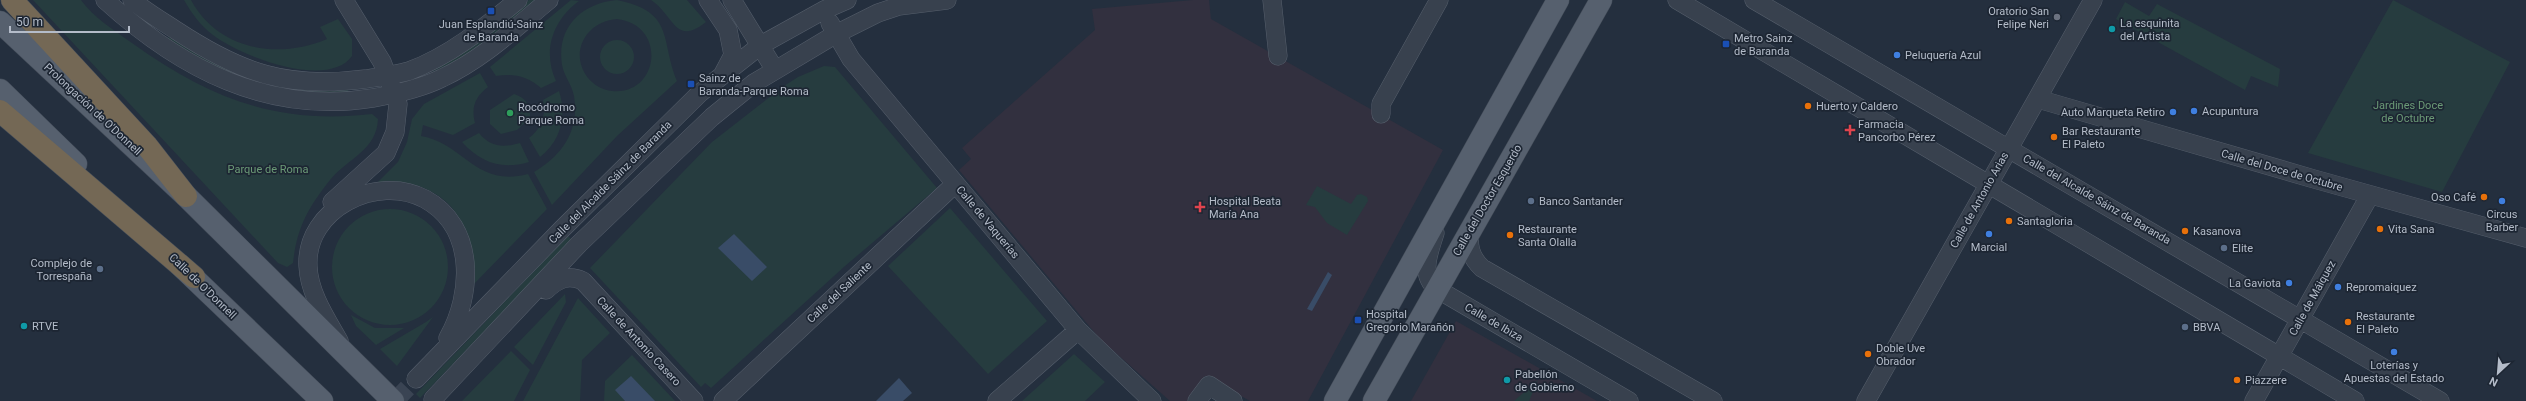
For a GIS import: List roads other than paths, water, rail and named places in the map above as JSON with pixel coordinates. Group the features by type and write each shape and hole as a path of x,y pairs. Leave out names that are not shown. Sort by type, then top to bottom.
{"highway":[{"path":"12,0 147,146 186,196"},
{"path":"0,111 194,277"}],"main road":[{"path":"1335,401 1558,0"},
{"name":"Calle del Doctor Esquerdo","path":"1374,401 1601,0"},
{"name":"Prolongación de O'Donnell","path":"0,22 186,196"},
{"name":"Calle de O'Donnell","path":"0,90 319,398"},
{"path":"186,196 393,401"}],"street":[{"path":"105,0 155,42 222,80 259,93 291,100 325,103 346,102 394,95 442,78 470,63 549,0"},
{"path":"344,0 362,26 382,62 398,104 395,132 386,153 331,203 319,224 310,252 308,267 312,285 323,313 349,359"},
{"path":"142,3 231,63 264,75 293,81 324,82 387,76 409,71 453,49 518,0"},
{"path":"708,0 728,30 754,51"},
{"path":"732,0 748,25 754,51 768,74"},
{"name":"Calle del Alcalde Sáinz de Baranda","path":"319,224 331,211 354,197 379,191 398,192 424,198 442,211 452,225 460,239 464,255 466,273 463,304 448,338 416,380 563,228 700,93 754,51 782,32 847,0"},
{"name":"Calle del Alcalde Sáinz de Baranda","path":"436,400 471,359 579,244 712,117 768,74 836,34 878,13 899,6 947,0"},
{"path":"1272,0 1278,56"},
{"path":"1380,114 1382,104 1439,0"},
{"path":"1677,0 2355,401"},
{"name":"Calle del Alcalde Sáinz de Baranda","path":"1754,0 2440,401"},
{"name":"Calle de Antonio Arias","path":"1866,401 2035,100 2038,99 2093,0"},
{"path":"142,3 147,31 155,42"},
{"path":"824,10 836,34"},
{"path":"748,25 782,32"},
{"path":"720,78 733,55 728,30"},
{"name":"Calle de Vaquerías","path":"836,34 851,59 1078,330 1152,401"},
{"name":"Calle del Doce de Octubre","path":"2038,99 2370,195 2526,238"},
{"name":"Calle del Saliente","path":"723,401 955,184"},
{"name":"Calle de Máiquez","path":"2254,401 2370,195"},
{"name":"Calle de Ibiza","path":"1443,205 1426,269 1431,284 1437,289 1629,401"},
{"path":"1470,230 1469,248 1476,263 1482,268 1713,401"},
{"path":"579,244 583,281"},
{"path":"471,359 550,286 565,277 575,277 583,281"},
{"name":"Calle de Antonio Casero","path":"583,281 694,401"},
{"path":"997,401 1078,330"},
{"path":"1197,401 1209,386 1233,401"}],"water":[{"path":"734,234 767,267 752,281 718,248"},
{"path":"1328,272 1332,275 1312,311 1307,309"},
{"path":"631,376 655,401 625,401 615,390"},
{"path":"899,378 912,393 903,401 876,401"}],"tunnel":[{"path":"395,401 416,379"}],"place":[{"name":"Juan Esplandiú-Sainz de Baranda","path":"491,11"},
{"name":"Oratorio San Felipe Neri","path":"2057,17"},
{"name":"La esquinita del Artista","path":"2112,29"},
{"name":"Metro Sainz de Baranda","path":"1726,44"},
{"name":"Peluquería Azul","path":"1897,55"},
{"name":"Sainz de Baranda-Parque Roma","path":"691,84"},
{"name":"Huerto y Caldero","path":"1808,106"},
{"name":"Acupuntura","path":"2194,111"},
{"name":"Auto Marqueta Retiro","path":"2173,112"},
{"name":"Rocódromo Parque Roma","path":"510,113"},
{"name":"Farmacia Pancorbo Pérez","path":"1850,130"},
{"name":"Bar Restaurante El Paleto","path":"2054,137"},
{"name":"Oso Café","path":"2484,197"},
{"name":"Banco Santander","path":"1531,201"},
{"name":"Circus Barber","path":"2502,201"},
{"name":"Hospital Beata María Ana","path":"1200,207"},
{"name":"Santagloria","path":"2009,221"},
{"name":"Vita Sana","path":"2380,229"},
{"name":"Kasanova","path":"2185,231"},
{"name":"Marcial","path":"1989,234"},
{"name":"Restaurante Santa Olalla","path":"1510,235"},
{"name":"Elite","path":"2224,248"},
{"name":"Complejo de Torrespaña","path":"100,269"},
{"name":"La Gaviota","path":"2289,283"},
{"name":"Repromaiquez","path":"2338,287"},
{"name":"Hospital Gregorio Marañón","path":"1358,320"},
{"name":"Restaurante El Paleto","path":"2348,322"},
{"name":"RTVE","path":"24,326"},
{"name":"BBVA","path":"2185,327"},
{"name":"Loterías y Apuestas del Estado","path":"2394,352"},
{"name":"Doble Uve Obrador","path":"1868,354"},
{"name":"Pabellón de Gobierno","path":"1507,380"},
{"name":"Piazzere","path":"2237,380"}],"park label":[{"name":"Jardines Doce de Octubre","path":"2408,111"},
{"name":"Parque de Roma","path":"268,169"}]}
